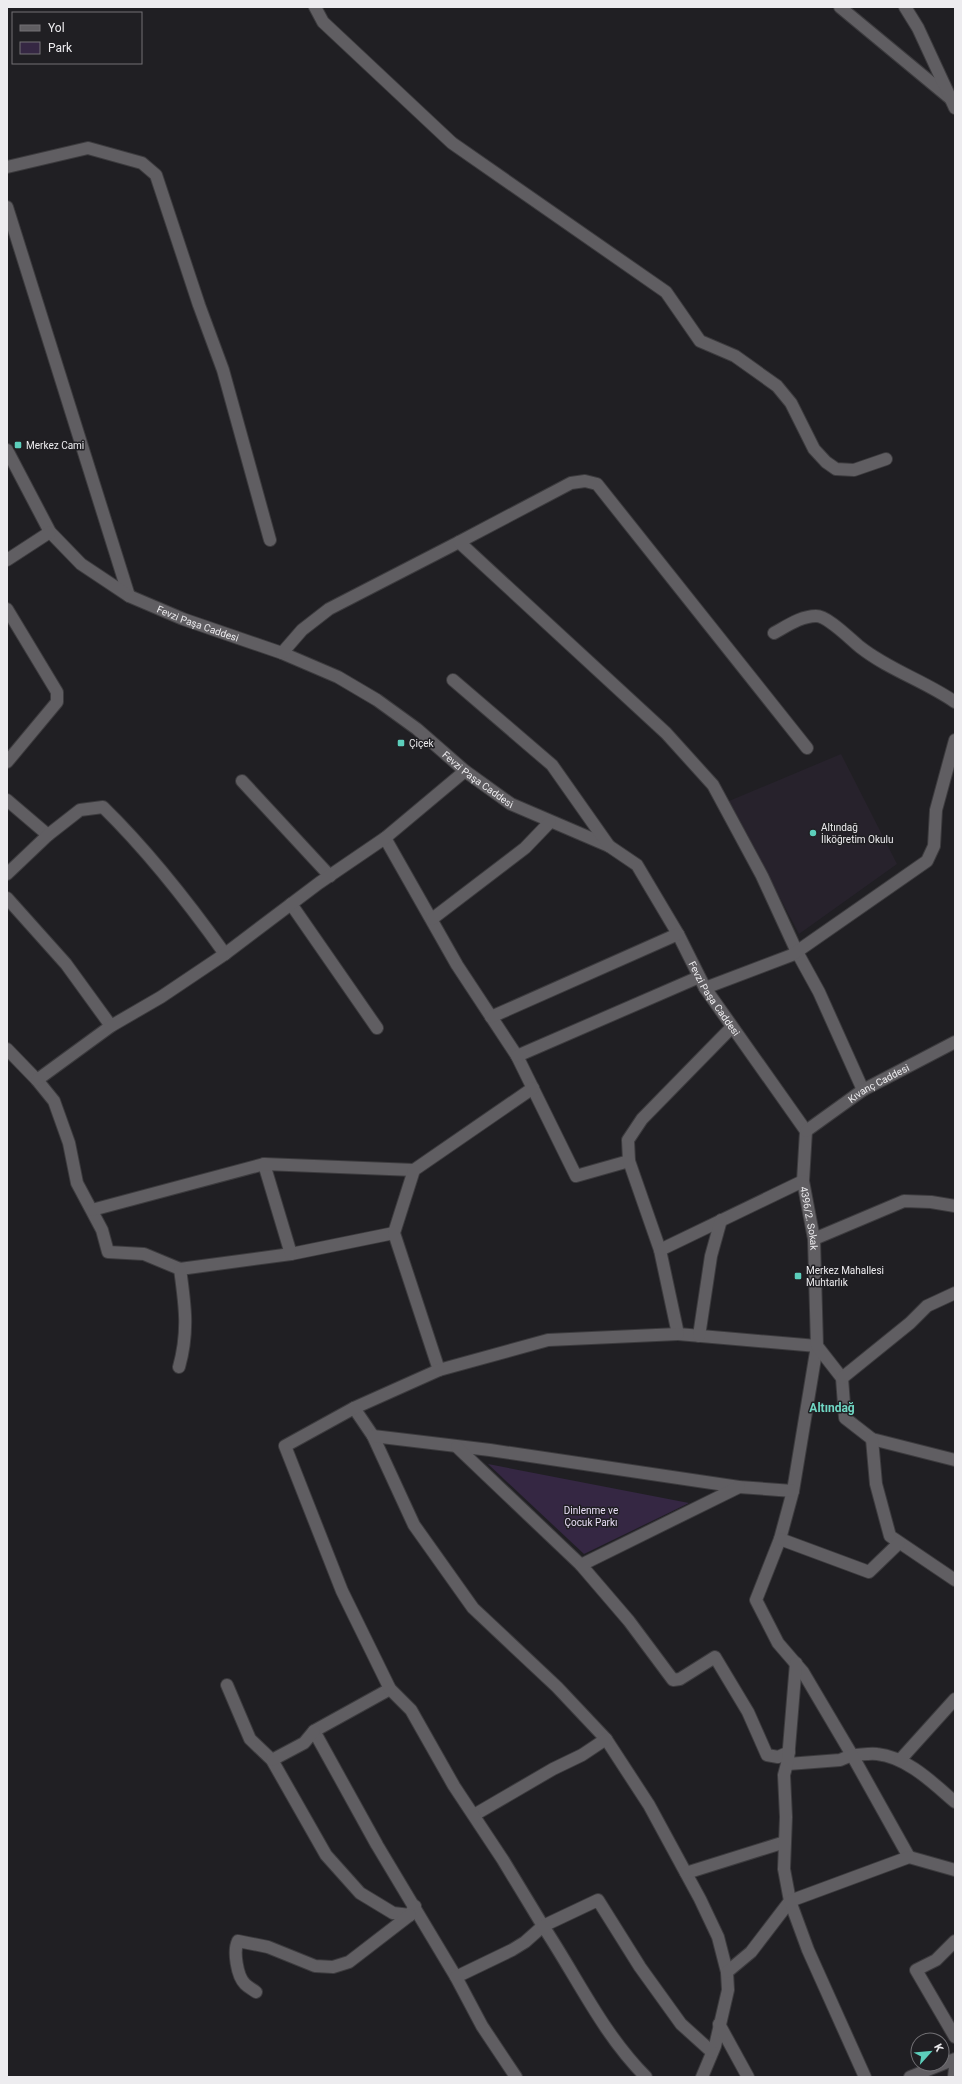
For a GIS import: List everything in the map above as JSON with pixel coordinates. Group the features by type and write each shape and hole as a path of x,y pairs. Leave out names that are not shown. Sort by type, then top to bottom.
{"street":[{"path":"315,7 323,22 452,143 666,292 700,341 735,356 777,386 791,403 814,449 836,469 854,470 886,459"},
{"path":"840,7 953,103"},
{"path":"905,7 918,28 953,103"},
{"path":"7,167 88,148 142,164 156,175 199,305 223,370 270,540"},
{"path":"7,207 130,596"},
{"name":"Fevzi Paşa Caddesi","path":"7,450 50,532 81,564 130,596 183,620 282,653 338,677 377,700 417,729 465,771 512,804 550,822 609,846 636,865 678,934 705,988 806,1131"},
{"path":"282,653 302,630 329,609 571,483 585,481 597,484 807,748"},
{"path":"7,560 50,532"},
{"path":"459,542 666,733 713,786 762,876 797,952 819,992 863,1090"},
{"path":"7,609 57,692 57,702 7,762"},
{"path":"774,633 800,619 817,616 828,621 862,648 886,664 942,693 955,702"},
{"path":"453,680 552,765 609,846"},
{"path":"705,988 797,952 927,861 934,846 936,810 955,740"},
{"path":"37,1080 110,1026 161,997 225,954 291,904 385,838 465,771"},
{"path":"242,782 330,876"},
{"path":"7,800 48,835"},
{"path":"7,874 48,835 80,810 103,807 135,838 195,912 225,954"},
{"path":"432,919 525,848 550,822"},
{"path":"385,838 457,965 517,1056 576,1176 629,1161"},
{"path":"7,898 66,964 110,1026"},
{"path":"291,904 377,1028"},
{"path":"491,1017 678,934"},
{"path":"517,1056 699,977"},
{"path":"678,1334 660,1250 629,1161 628,1140 642,1119 732,1027"},
{"name":"Kıvanç Caddesi","path":"806,1131 863,1090 955,1042"},
{"path":"7,1048 37,1080 54,1101 69,1143 77,1183 102,1230 108,1252 144,1254 180,1269 291,1254 394,1233"},
{"path":"92,1210 264,1164 414,1170 532,1088"},
{"name":"4396/2. Sokak","path":"806,1131 803,1181 814,1239 817,1346 793,1491 780,1539 756,1600 778,1643 803,1672 852,1755 909,1857"},
{"path":"264,1164 291,1254"},
{"path":"414,1170 394,1233 439,1370"},
{"path":"660,1250 803,1181"},
{"path":"814,1239 904,1201 931,1202 955,1206"},
{"path":"699,1336 711,1256 721,1220"},
{"path":"180,1269 187,1314 184,1350 180,1367"},
{"path":"842,1378 910,1323 927,1306 955,1293"},
{"path":"646,2077 632,2062 587,2000 543,1926 474,1815 454,1786 411,1710 390,1689 342,1591 285,1446 354,1408 439,1370 548,1340 678,1334 817,1346 842,1378 845,1418 872,1439 955,1460"},
{"path":"354,1408 373,1436 414,1526 473,1608 557,1687 606,1739 649,1804 686,1873 718,1937 727,1972 728,1990 712,2052 702,2077"},
{"path":"373,1436 490,1450 739,1487 793,1491"},
{"path":"872,1439 876,1484 890,1536 955,1580"},
{"path":"457,1447 581,1565 629,1621 673,1680 680,1679 715,1657 748,1712 767,1756 840,1760 852,1755 877,1754 900,1760 935,1784 955,1802"},
{"path":"581,1565 739,1487"},
{"path":"780,1539 869,1572 899,1543"},
{"path":"796,1663 788,1758 784,1775 784,1869 790,1901 808,1950 865,2077"},
{"path":"227,1685 250,1739 272,1760 326,1855 360,1893 392,1913 413,1911"},
{"path":"272,1760 304,1743 314,1731 390,1689"},
{"path":"900,1760 955,1699"},
{"path":"314,1731 413,1911 456,1976 482,2026 516,2077"},
{"path":"474,1815 552,1769 582,1755 606,1739"},
{"path":"686,1873 785,1842"},
{"path":"727,1972 751,1952 790,1901 909,1857 955,1870"},
{"path":"456,1976 525,1942 543,1926 598,1900 640,1967 681,2024 712,2052"},
{"path":"256,1992 244,1983 234,1956 238,1941 268,1947 315,1966 333,1967 349,1962 413,1911"},
{"path":"955,1941 936,1960 916,1970 955,2037"},
{"path":"719,2024 748,2077"},
{"path":"910,2077 955,2059"},
{"path":"954,2077 955,2068"}],"shaded area":[{"name":"Altındağ İlköğretim Okulu","path":"841,754 897,864 799,934 729,801"}],"green space":[{"name":"Dinlenme ve Çocuk Parkı","path":"488,1464 689,1503 584,1554"}],"place":[{"name":"Merkez Cami","path":"18,445"},
{"name":"Çiçek","path":"401,743"},
{"name":"Altındağ İlköğretim Okulu","path":"813,833"},
{"name":"Merkez Mahallesi Muhtarlık","path":"798,1276"}],"district":[{"name":"Altındağ","path":"832,1408"}]}
